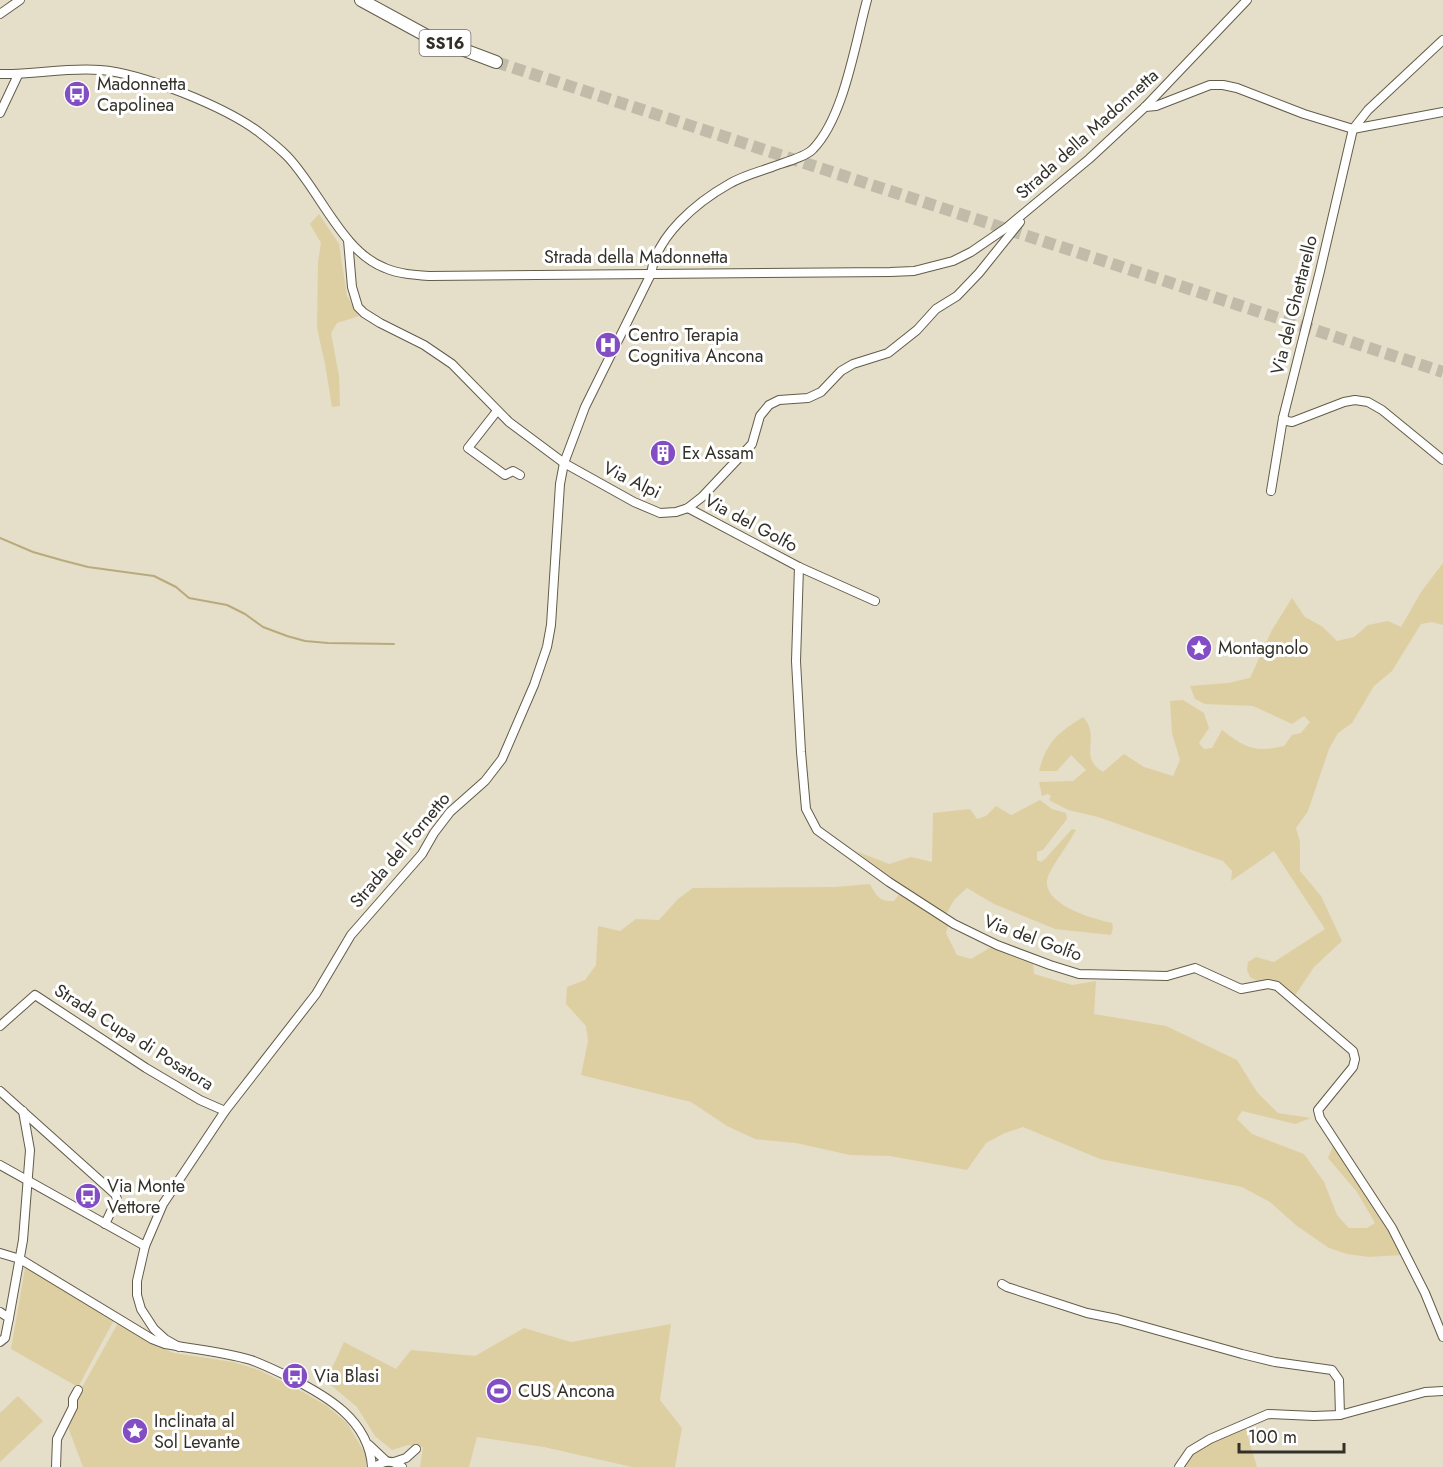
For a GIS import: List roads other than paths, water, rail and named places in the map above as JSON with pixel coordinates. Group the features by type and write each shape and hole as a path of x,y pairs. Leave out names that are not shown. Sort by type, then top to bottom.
{"highway":[{"name":"SS16","path":"361,0 427,36 496,62"}],"street":[{"path":"0,14 20,0"},
{"name":"Strada del Fornetto","path":"179,1347 154,1329 141,1309 137,1295 137,1281 145,1246 163,1204 225,1111 316,994 351,935 417,860 450,812 485,781 502,759 534,685 547,647 551,625 560,484 564,463 585,407 651,274 653,261 659,248 685,215 730,183 811,152 825,135 841,99 867,0"},
{"name":"Strada della Madonnetta","path":"0,74 18,75 98,69 118,72 181,93 223,112 258,132 287,156 348,240 383,268 404,274 429,276 914,271 953,261 971,252 1031,208 1145,107 1247,0"},
{"path":"1353,129 1368,110 1443,40"},
{"path":"0,113 18,75"},
{"path":"1145,107 1156,106 1210,85 1223,84 1304,114 1353,129 1443,112"},
{"name":"Via del Ghettarello","path":"1271,491 1283,418 1353,129"},
{"path":"688,508 702,497 752,444 760,416 769,405 779,400 808,398 815,395 821,392 841,371 853,364 888,353 917,330 936,309 957,296 979,273 1031,208"},
{"name":"Via Alpi","path":"348,240 352,287 358,306 364,313 424,345 452,364 497,411 564,463 634,502 660,513 676,512 688,508"},
{"path":"1283,418 1292,422 1344,402 1355,400 1368,402 1382,410 1443,460"},
{"path":"497,411 468,448 505,475 513,471 520,475"},
{"name":"Via del Golfo","path":"688,508 799,567 875,601"},
{"name":"Via del Golfo","path":"799,567 796,662 801,752 806,809 817,830 889,882 954,924 997,945 1050,965 1079,974 1167,976 1195,968 1241,989 1268,984 1277,986 1353,1051 1355,1059 1353,1067 1318,1110 1320,1118 1392,1228 1425,1293 1443,1337"},
{"name":"Strada Cupa di Posatora","path":"0,1026 35,995 146,1068 200,1100 225,1111"},
{"path":"0,1091 115,1194 117,1199 105,1224"},
{"path":"0,1342 4,1338 9,1318 20,1259 30,1150 23,1111"},
{"path":"0,1165 145,1246"},
{"path":"0,1253 20,1259 152,1339 165,1344 253,1361 306,1386 340,1407 350,1418 365,1440 374,1467 406,1458 416,1449 408,1467"},
{"path":"1002,1284 1087,1313 1117,1319 1242,1354 1275,1362 1332,1370 1339,1380 1340,1414"},
{"path":"0,1312 9,1318"},
{"path":"56,1467 57,1439 74,1407 73,1399 78,1390"},
{"path":"1179,1467 1190,1451 1210,1439 1268,1414 1314,1416 1340,1414 1425,1392 1443,1391"},
{"path":"365,1440 390,1462 402,1467"}],"waterway":[{"path":"0,538 33,552 88,567 154,576 176,587 189,598 227,605 263,627 305,641 394,644"}],"tunnel":[{"path":"496,62 1443,372"}],"place":[{"name":"Madonnetta Capolinea","path":"77,94"},
{"name":"Centro Terapia Cognitiva Ancona","path":"608,345"},
{"name":"Ex Assam","path":"663,453"},
{"name":"Montagnolo","path":"1199,648"},
{"name":"Via Monte Vettore","path":"88,1196"},
{"name":"Via Blasi","path":"295,1376"},
{"name":"CUS Ancona","path":"499,1391"},
{"name":"Inclinata al Sol Levante","path":"135,1431"}]}
